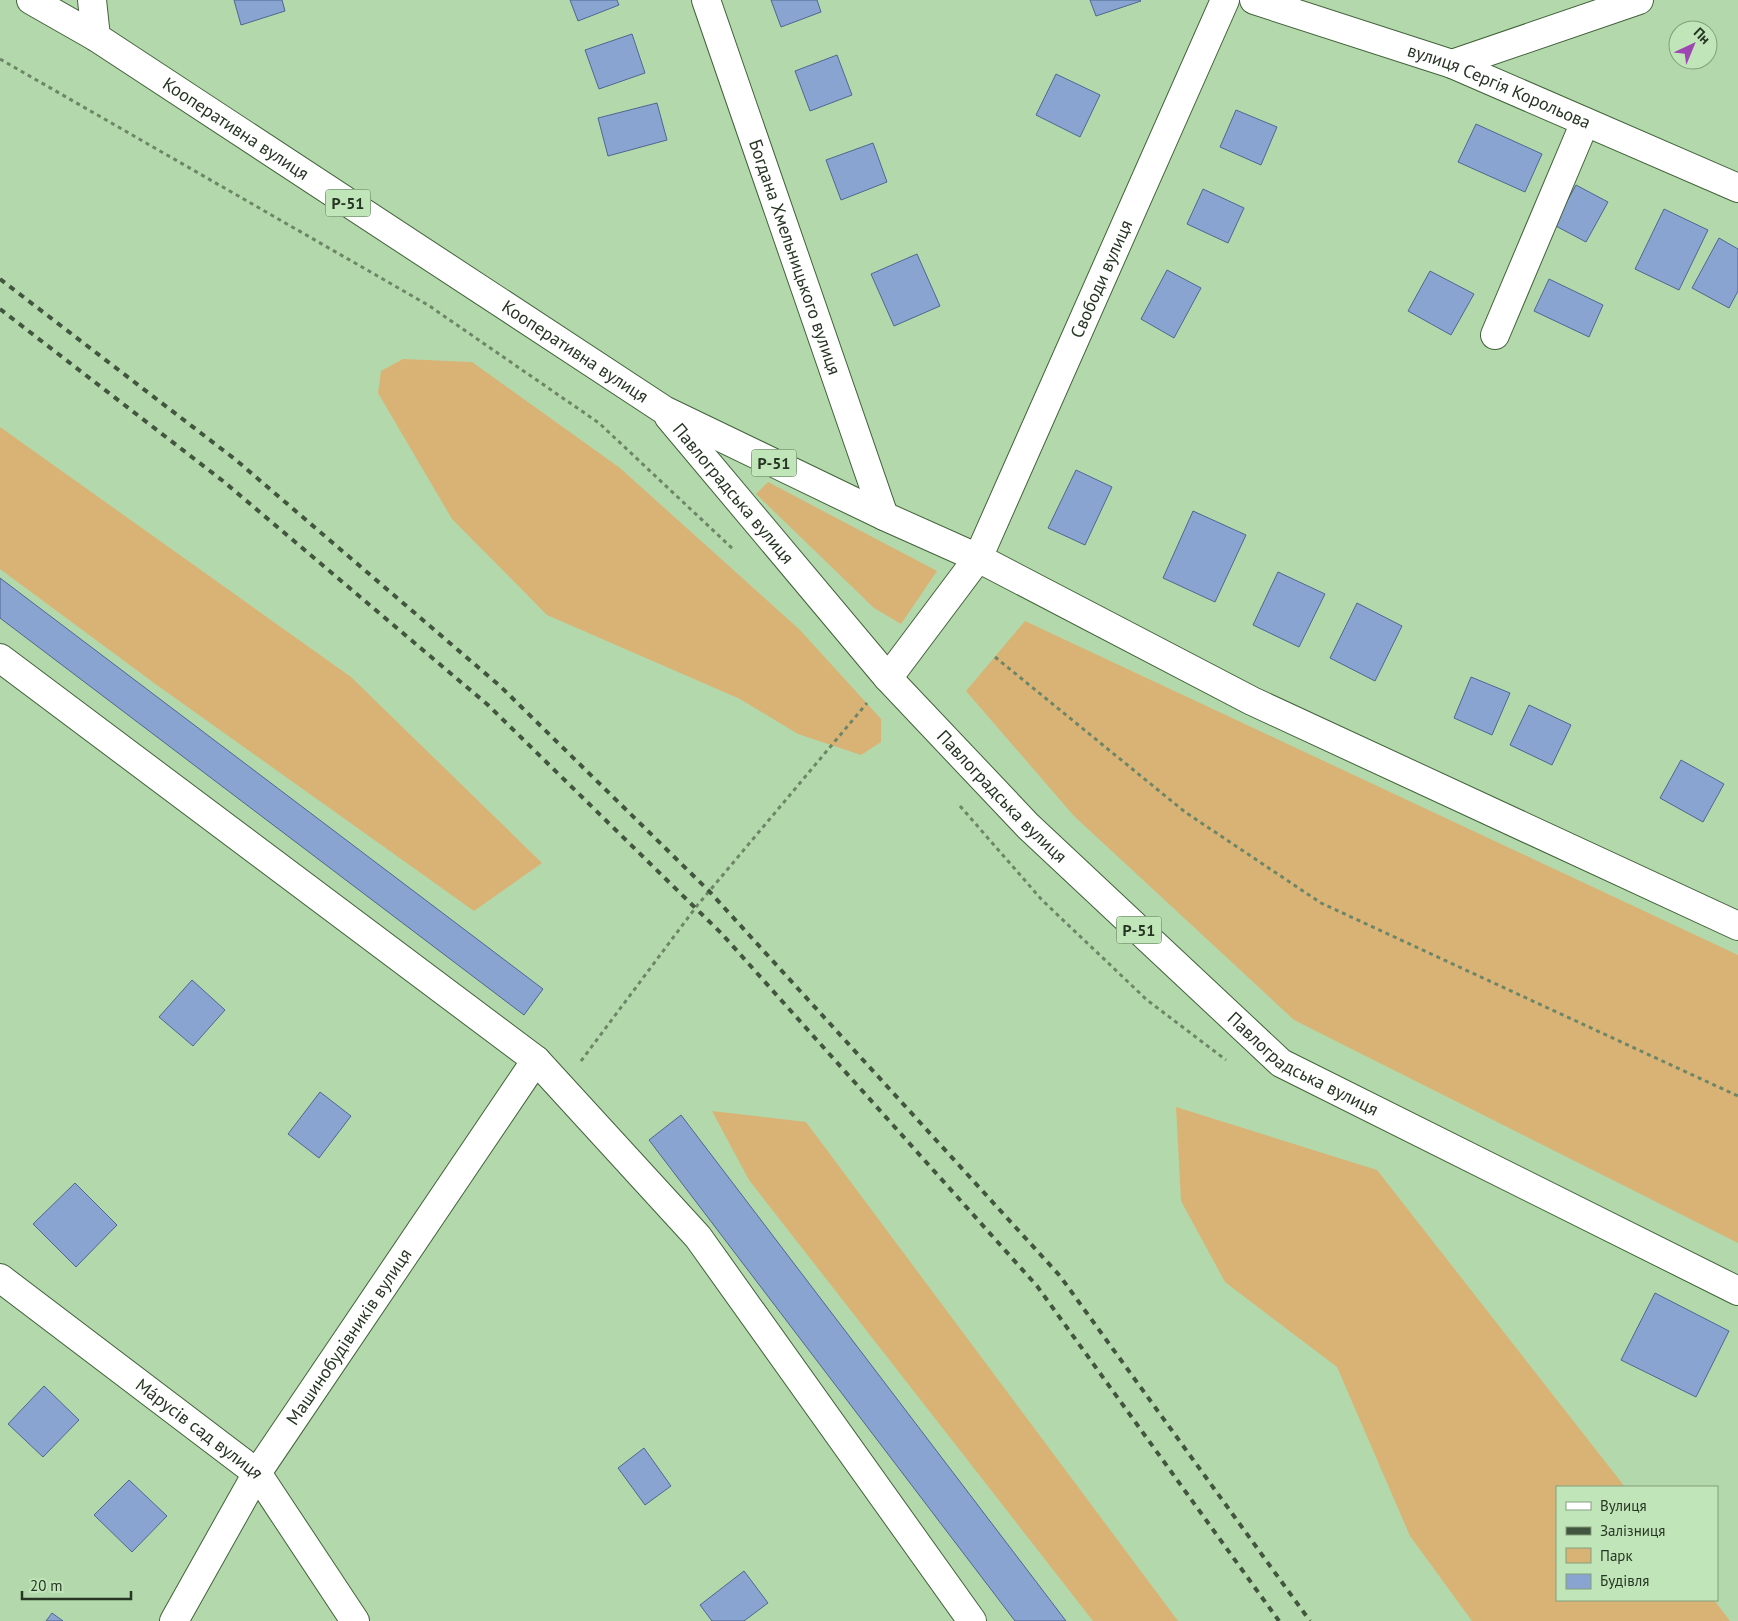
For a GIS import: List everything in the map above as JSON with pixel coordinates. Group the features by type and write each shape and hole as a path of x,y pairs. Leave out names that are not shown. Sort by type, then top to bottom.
{"main road":[{"name":"Кооперативна вулиця","path":"31,0 96,37 664,410"},
{"path":"92,0 96,37"},
{"name":"Богдана Хмельницького вулиця","path":"706,0 884,516"},
{"name":"Свободи вулиця","path":"888,678 978,558 1225,0"},
{"name":"вулиця Сергія Корольова","path":"1254,0 1452,64 1738,188"},
{"path":"1452,64 1639,0"},
{"path":"1494,335 1585,122"},
{"name":"Павлоградська вулиця","path":"664,410 884,516 978,558 1252,701 1738,926"},
{"name":"Павлоградська вулиця","path":"664,410 888,678 1028,826 1280,1063 1738,1291"},
{"path":"0,658 536,1060 698,1237 972,1621"},
{"name":"Машинобудівників вулиця","path":"174,1621 257,1473 536,1060"},
{"name":"Мáрусів сад вулиця","path":"0,1278 257,1473 355,1621"}],"path":[{"path":"0,59 428,305 599,423 738,553"},
{"path":"995,657 1184,812 1321,903 1738,1096"},
{"path":"561,1088 696,907 888,678"},
{"path":"959,804 1042,900 1147,1000 1219,1055 1234,1064"}],"green space":[{"path":"403,359 472,362 620,468 800,630 881,719 881,742 861,755 798,734 740,699 547,615 452,519 378,393 381,371"},
{"path":"0,427 351,677 542,863 474,911 154,683 0,569"},
{"path":"768,482 937,571 901,624 874,608 756,494"},
{"path":"1025,621 1738,955 1738,1243 1294,1020 1074,816 966,691"},
{"path":"1176,1107 1377,1170 1624,1486 1556,1486 1556,1601 1715,1601 1730,1621 1472,1621 1410,1536 1337,1367 1225,1282 1181,1201"},
{"path":"712,1111 806,1122 1178,1621 1093,1621 749,1180"}],"building":[{"path":"234,0 282,0 285,11 241,25"},
{"path":"570,0 617,0 619,5 578,21"},
{"path":"771,0 817,0 821,12 781,27"},
{"path":"1090,0 1140,0 1141,1 1096,16"},
{"path":"632,34 645,73 599,89 585,50"},
{"path":"837,55 852,95 810,111 795,71"},
{"path":"1056,74 1100,95 1080,137 1036,115"},
{"path":"657,103 667,140 608,156 598,118"},
{"path":"1236,110 1277,127 1261,165 1220,147"},
{"path":"1476,124 1542,154 1525,192 1458,162"},
{"path":"873,143 887,182 841,200 826,160"},
{"path":"1576,185 1608,202 1586,242 1554,225"},
{"path":"1203,189 1244,208 1228,243 1187,224"},
{"path":"1664,209 1708,230 1679,290 1635,269"},
{"path":"1719,238 1738,249 1738,291 1729,308 1692,288"},
{"path":"917,254 940,306 894,326 871,274"},
{"path":"1167,270 1201,288 1174,338 1141,319"},
{"path":"1430,271 1474,294 1451,335 1408,311"},
{"path":"1549,279 1603,305 1589,337 1534,311"},
{"path":"1076,470 1112,487 1085,545 1048,528"},
{"path":"1193,511 1246,535 1215,602 1163,578"},
{"path":"1278,572 1325,594 1299,647 1253,625"},
{"path":"0,578 543,989 524,1015 0,618"},
{"path":"1357,603 1402,626 1375,681 1330,658"},
{"path":"1471,677 1510,693 1492,735 1454,718"},
{"path":"1529,705 1571,725 1552,765 1510,745"},
{"path":"1681,760 1724,784 1703,822 1660,798"},
{"path":"192,980 225,1010 193,1046 159,1017"},
{"path":"320,1092 351,1116 319,1158 288,1134"},
{"path":"681,1115 1066,1621 1015,1621 649,1140"},
{"path":"75,1183 117,1225 76,1267 33,1224"},
{"path":"1655,1293 1729,1331 1696,1397 1621,1360"},
{"path":"44,1386 79,1420 43,1457 8,1424"},
{"path":"644,1448 671,1486 645,1505 618,1468"},
{"path":"129,1480 167,1516 132,1552 94,1515"},
{"path":"744,1571 768,1603 744,1621 712,1621 700,1605"},
{"path":"52,1613 63,1621 46,1621"}],"railway":[{"path":"0,279 236,460 500,686 709,891 1060,1276 1310,1621"},
{"path":"0,309 223,481 488,705 722,934 1037,1286 1279,1621"}]}
